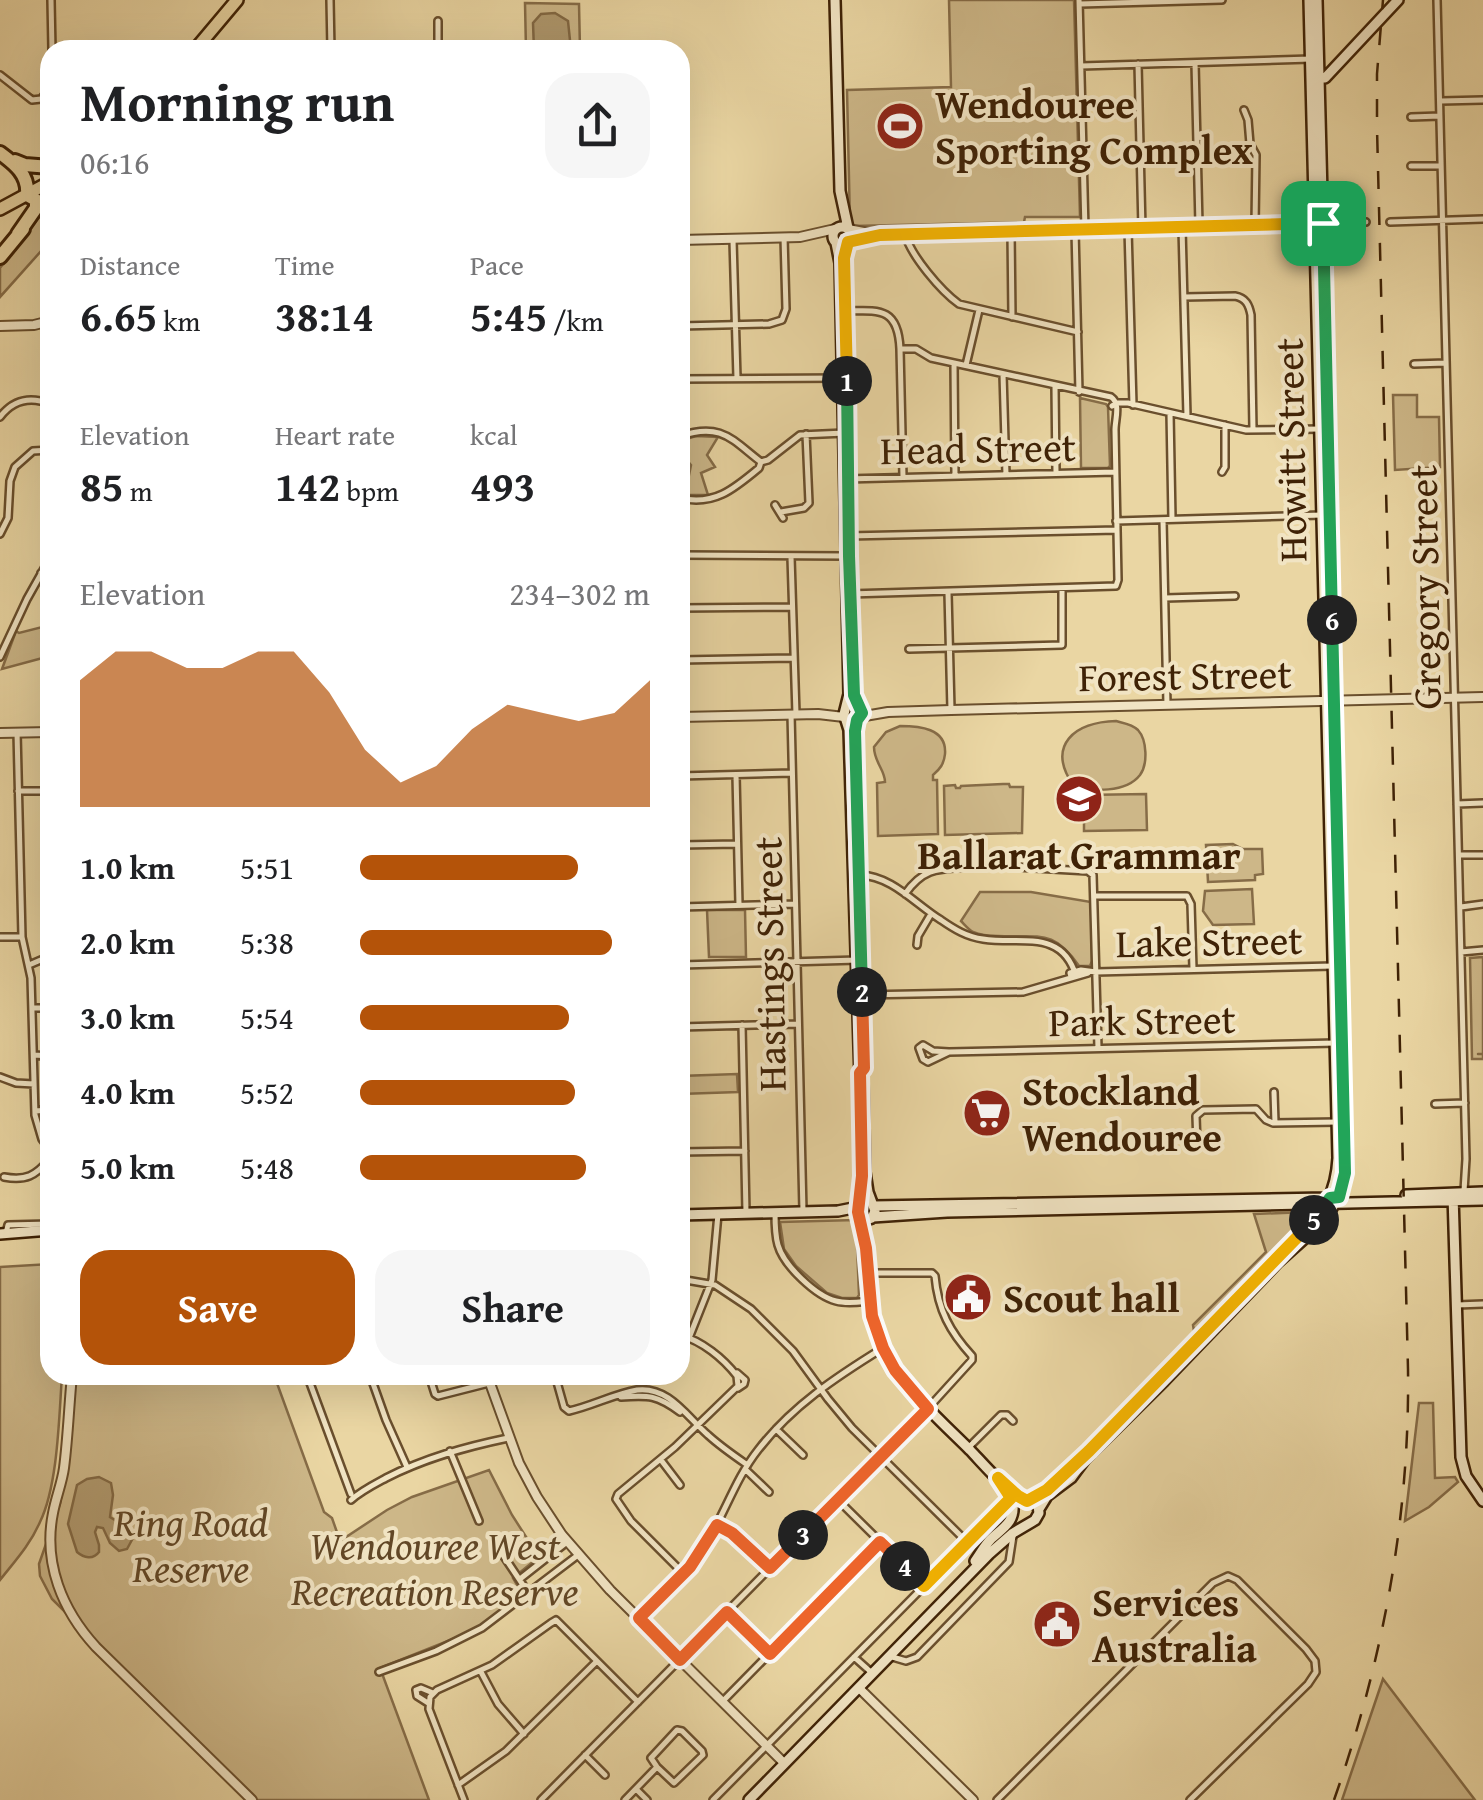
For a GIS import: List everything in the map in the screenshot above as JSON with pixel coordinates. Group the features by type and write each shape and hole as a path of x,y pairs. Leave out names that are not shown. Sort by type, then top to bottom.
{"highway":[{"path":"203,40 237,0"},
{"path":"2,155 24,165 40,166"},
{"path":"2,155 25,177 27,195"},
{"path":"0,210 40,188"},
{"path":"18,234 36,208 35,198 27,195"},
{"path":"0,257 40,208"}],"main road":[{"path":"835,0 840,191 832,234 840,263 843,312"},
{"name":"Howitt Street","path":"1309,0 1318,79 1316,132 1330,701"},
{"name":"Howitt Street","path":"1314,59 1317,0"},
{"path":"1318,79 1398,0"},
{"path":"1318,79 1349,45 1357,42"},
{"path":"840,191 851,234 844,258 845,479 862,1176 870,1301 883,1348 905,1384 998,1478 1040,1509"},
{"path":"835,229 848,229"},
{"path":"835,242 848,242"},
{"name":"Howitt Street","path":"1324,429 1322,515 1333,781 1333,964 1340,1063"},
{"name":"Howitt Street","path":"1332,1203 1344,1178 1333,964"},
{"name":"Howitt Street","path":"1332,1203 1341,1122"},
{"path":"1344,1178 1356,1200"},
{"path":"1312,1201 1335,1186"},
{"path":"690,1214 1332,1203 1466,1196 1456,1258 1462,1460 1468,1480 1483,1502"},
{"path":"1310,1224 1312,1201"},
{"path":"870,1672 988,1554 1038,1517 1046,1496 1071,1478 1085,1458 1332,1203"},
{"path":"1244,1295 1332,1203"},
{"path":"4,1229 40,1227"},
{"path":"985,1548 1009,1531 1020,1506 1047,1490 1190,1352"},
{"path":"998,1478 1019,1514 1031,1522"},
{"path":"748,1798 968,1569 1010,1521 1012,1500"}],"street":[{"path":"51,0 52,40"},
{"path":"330,0 331,40"},
{"path":"1079,392 1079,2 1222,0"},
{"name":"Gregory Street","path":"1437,0 1466,1196"},
{"path":"438,21 438,40"},
{"path":"1081,66 1314,59 1331,64"},
{"path":"1194,62 1199,228"},
{"path":"1138,64 1142,229"},
{"path":"0,75 32,100 40,99"},
{"path":"1440,101 1483,100"},
{"path":"1244,110 1256,155 1255,225"},
{"path":"1411,117 1440,116"},
{"path":"1411,166 1441,166"},
{"path":"1390,222 1483,219"},
{"path":"848,242 905,234 1366,222"},
{"path":"1182,228 1186,416"},
{"path":"800,237 835,229"},
{"path":"848,229 880,235"},
{"path":"1128,229 1133,405"},
{"path":"1011,232 1012,318"},
{"path":"905,234 910,248 960,304 1078,332"},
{"path":"690,326 774,324 784,316 784,237"},
{"path":"690,240 800,237 835,242"},
{"path":"733,240 736,378"},
{"path":"1184,297 1238,296 1248,305 1253,430"},
{"path":"843,312 876,310 890,316 899,328 904,477"},
{"path":"966,366 979,310"},
{"path":"0,326 40,324"},
{"path":"848,594 1116,586 1115,405 1111,397 929,357 914,349 900,349"},
{"path":"954,363 955,476"},
{"path":"1414,364 1446,363"},
{"path":"1003,374 1006,475"},
{"path":"690,379 844,377"},
{"path":"1055,386 1056,474"},
{"path":"0,416 18,401 40,401"},
{"path":"1115,405 1133,405 1253,430 1324,429"},
{"path":"1170,413 1172,520"},
{"path":"1222,472 1225,425"},
{"path":"761,462 768,461 798,436 845,432"},
{"path":"690,434 722,434 740,443 761,462"},
{"path":"776,505 782,515 809,503 806,434"},
{"path":"0,534 8,518 10,481 15,467 33,452 40,451"},
{"path":"690,500 727,494 758,469 761,462"},
{"name":"Head Street","path":"845,479 1115,472"},
{"path":"0,514 8,518"},
{"path":"1116,520 1322,515"},
{"path":"1163,520 1167,705"},
{"path":"847,536 1116,530"},
{"path":"690,556 847,556"},
{"name":"Hastings Street","path":"791,556 803,1212"},
{"path":"0,658 2,647 40,576"},
{"path":"909,649 1064,646 1062,588"},
{"path":"948,592 951,710"},
{"path":"1165,598 1235,596"},
{"path":"690,608 793,607"},
{"path":"690,660 794,658"},
{"name":"Forest Street","path":"690,717 1483,697"},
{"path":"17,732 22,937 29,965 35,1111 40,1131"},
{"path":"0,733 40,732"},
{"path":"690,776 792,773"},
{"path":"736,774 739,906"},
{"path":"18,792 40,791"},
{"path":"1457,804 1483,803"},
{"path":"690,845 738,844"},
{"path":"1459,856 1483,855"},
{"path":"905,894 930,871 969,867"},
{"path":"1015,867 1092,873 1098,1048"},
{"path":"857,875 880,877 931,914 972,937 1039,941 1059,950 1068,956 1073,974"},
{"path":"1095,896 1187,896 1191,904 1193,969"},
{"path":"690,907 796,904"},
{"path":"1460,905 1482,904"},
{"path":"917,945 931,914"},
{"path":"0,938 22,937"},
{"path":"1461,952 1483,950"},
{"path":"29,965 40,960"},
{"path":"690,965 859,960"},
{"name":"Lake Street","path":"860,996 1023,992 1073,974 1096,972 1333,964"},
{"path":"32,1008 40,1008"},
{"path":"690,1027 798,1024"},
{"path":"742,1026 746,1213"},
{"name":"Park Street","path":"949,1052 926,1062 919,1048 924,1045 932,1051 949,1052 1336,1043"},
{"path":"34,1056 40,1056"},
{"path":"0,1077 34,1084"},
{"path":"1274,1092 1275,1123"},
{"path":"1435,1104 1464,1102"},
{"path":"1197,1144 1196,1116 1201,1110 1256,1109 1275,1123 1341,1122"},
{"path":"35,1111 40,1111"},
{"path":"690,1152 744,1150"},
{"path":"4,1177 31,1177 40,1168"},
{"name":"Gregory Street","path":"1466,1172 1466,1196"},
{"path":"775,1212 782,1256 816,1292 838,1302 870,1301"},
{"path":"690,1336 712,1283 718,1214"},
{"path":"542,1800 969,1363 972,1356 951,1331 942,1312 935,1276 930,1271 867,1273"},
{"path":"690,1280 712,1283 751,1309 779,1335 838,1412 968,1543"},
{"path":"1457,1305 1483,1304"},
{"path":"683,1574 630,1521 616,1498 746,1380 690,1339"},
{"path":"639,1618 698,1557 746,1467 776,1429 820,1388 883,1348"},
{"path":"734,1371 738,1382 735,1390"},
{"path":"71,1385 64,1471 50,1539 56,1582 77,1624 96,1647 252,1800"},
{"path":"311,1385 351,1497 407,1467 477,1443 508,1438"},
{"path":"374,1385 407,1467"},
{"path":"432,1385 438,1396 470,1385"},
{"path":"490,1385 508,1438 537,1497 567,1542 784,1762"},
{"path":"557,1385 568,1411 610,1397 657,1397 698,1426 769,1492"},
{"path":"968,1448 1001,1415 1014,1421"},
{"path":"776,1429 802,1455"},
{"path":"450,1451 479,1522"},
{"path":"661,1460 680,1484"},
{"path":"838,1500 924,1586"},
{"path":"713,1800 1012,1500"},
{"path":"717,1525 732,1533 770,1568"},
{"path":"888,1656 915,1663 1010,1562 1013,1532"},
{"path":"520,1579 567,1542"},
{"path":"722,1702 880,1542"},
{"path":"495,1550 502,1553 529,1594"},
{"path":"379,1672 476,1632 578,1555"},
{"path":"996,1800 1213,1583 1228,1576 1238,1580 1312,1656 1316,1672 1190,1800"},
{"path":"727,1612 770,1654"},
{"path":"430,1697 509,1655 556,1620 638,1702"},
{"path":"854,1657 870,1672"},
{"path":"457,1786 497,1760 597,1661"},
{"path":"481,1672 498,1704 524,1734"},
{"path":"858,1687 973,1800"},
{"path":"416,1690 421,1688 430,1697 464,1800"},
{"path":"676,1730 682,1731 703,1753 675,1783 657,1767 652,1756 676,1730"},
{"path":"585,1755 606,1775"},
{"path":"625,1800 657,1767"},
{"path":"636,1789 647,1800"}],"green space":[{"path":"949,0 1074,0 1080,217 1025,217 1024,222 853,226 850,223 847,90 951,87"},
{"path":"525,3 579,4 580,40 526,40"},
{"path":"40,216 40,252 0,297 0,268"},
{"path":"1393,395 1417,395 1417,417 1439,417 1440,467 1395,470"},
{"path":"1080,398 1108,407 1108,468 1081,468"},
{"path":"718,437 707,455 715,467 701,473 708,495 690,495 690,438"},
{"path":"40,628 40,659 2,669 16,631"},
{"path":"1116,721 1133,726 1141,734 1145,759 1140,775 1126,785 1108,789 1073,785 1063,758 1069,738 1088,726"},
{"path":"900,726 930,730 944,745 944,761 933,775 933,780 937,780 938,834 878,836 877,783 885,782 874,747 886,732"},
{"path":"944,786 1023,787 1022,833 945,835"},
{"path":"1146,794 1147,830 1084,831 1084,795"},
{"path":"1233,844 1243,849 1262,849 1263,874 1255,875 1255,880 1208,882 1206,845"},
{"path":"1252,889 1254,924 1213,925 1203,911 1205,891"},
{"path":"980,892 1031,892 1091,902 1090,966 1079,966 1053,940 989,936 971,931 961,921"},
{"path":"707,910 745,910 746,957 709,957"},
{"path":"1483,957 1483,1059 1472,1059 1470,958"},
{"path":"737,1074 738,1092 690,1094 690,1076"},
{"path":"1307,1212 1298,1230 1194,1331 1193,1325 1266,1252 1254,1214"},
{"path":"856,1220 859,1295 842,1298 827,1293 796,1266 784,1249 780,1222"},
{"path":"40,1265 40,1385 61,1385 54,1470 46,1507 36,1530 0,1580 0,1267"},
{"name":"Ring Road Reserve","path":"75,1385 278,1385 324,1512 332,1518 340,1541 412,1497 489,1470 539,1557 513,1578 523,1595 468,1633 380,1668 429,1800 254,1800 52,1599 40,1576 39,1564 60,1504"},
{"path":"1419,1403 1433,1403 1435,1478 1455,1477 1458,1482 1405,1521"},
{"path":"1383,1679 1475,1800 1342,1800"}],"shaded area":[{"path":"555,13 568,21 570,40 534,40 533,23 541,14"},
{"path":"99,1477 111,1483 110,1517 130,1529 133,1538 127,1549 119,1551 103,1528 97,1527 99,1552 88,1557 77,1552 68,1524 77,1485"}],"waterway":[{"path":"1478,1054 1483,1054"}],"railway":[{"path":"1334,1800 1367,1695 1390,1588 1407,1424 1377,128 1383,0"}],"place":[{"name":"Wendouree Sporting Complex","path":"900,126"},
{"name":"Ballarat Grammar","path":"1079,799"},
{"name":"Stockland Wendouree","path":"987,1113"},
{"name":"Scout hall","path":"968,1297"},
{"name":"Services Australia","path":"1057,1624"}],"route":[{"path":"1323,223 1345,1145 1339,1197 1330,1198 1310,1224 1058,1481 1027,1501 998,1478 1011,1498 924,1586 880,1542 770,1654 727,1612 680,1660 639,1618 690,1567 717,1525 732,1533 770,1568 928,1409 895,1370 876,1329 858,1212 862,1176 860,1073 864,1068 855,731 862,713 854,695 850,594 844,262 848,243 880,235 1323,223"}],"park label":[{"name":"Wendouree West Recreation Reserve","path":"435,1567"}]}
